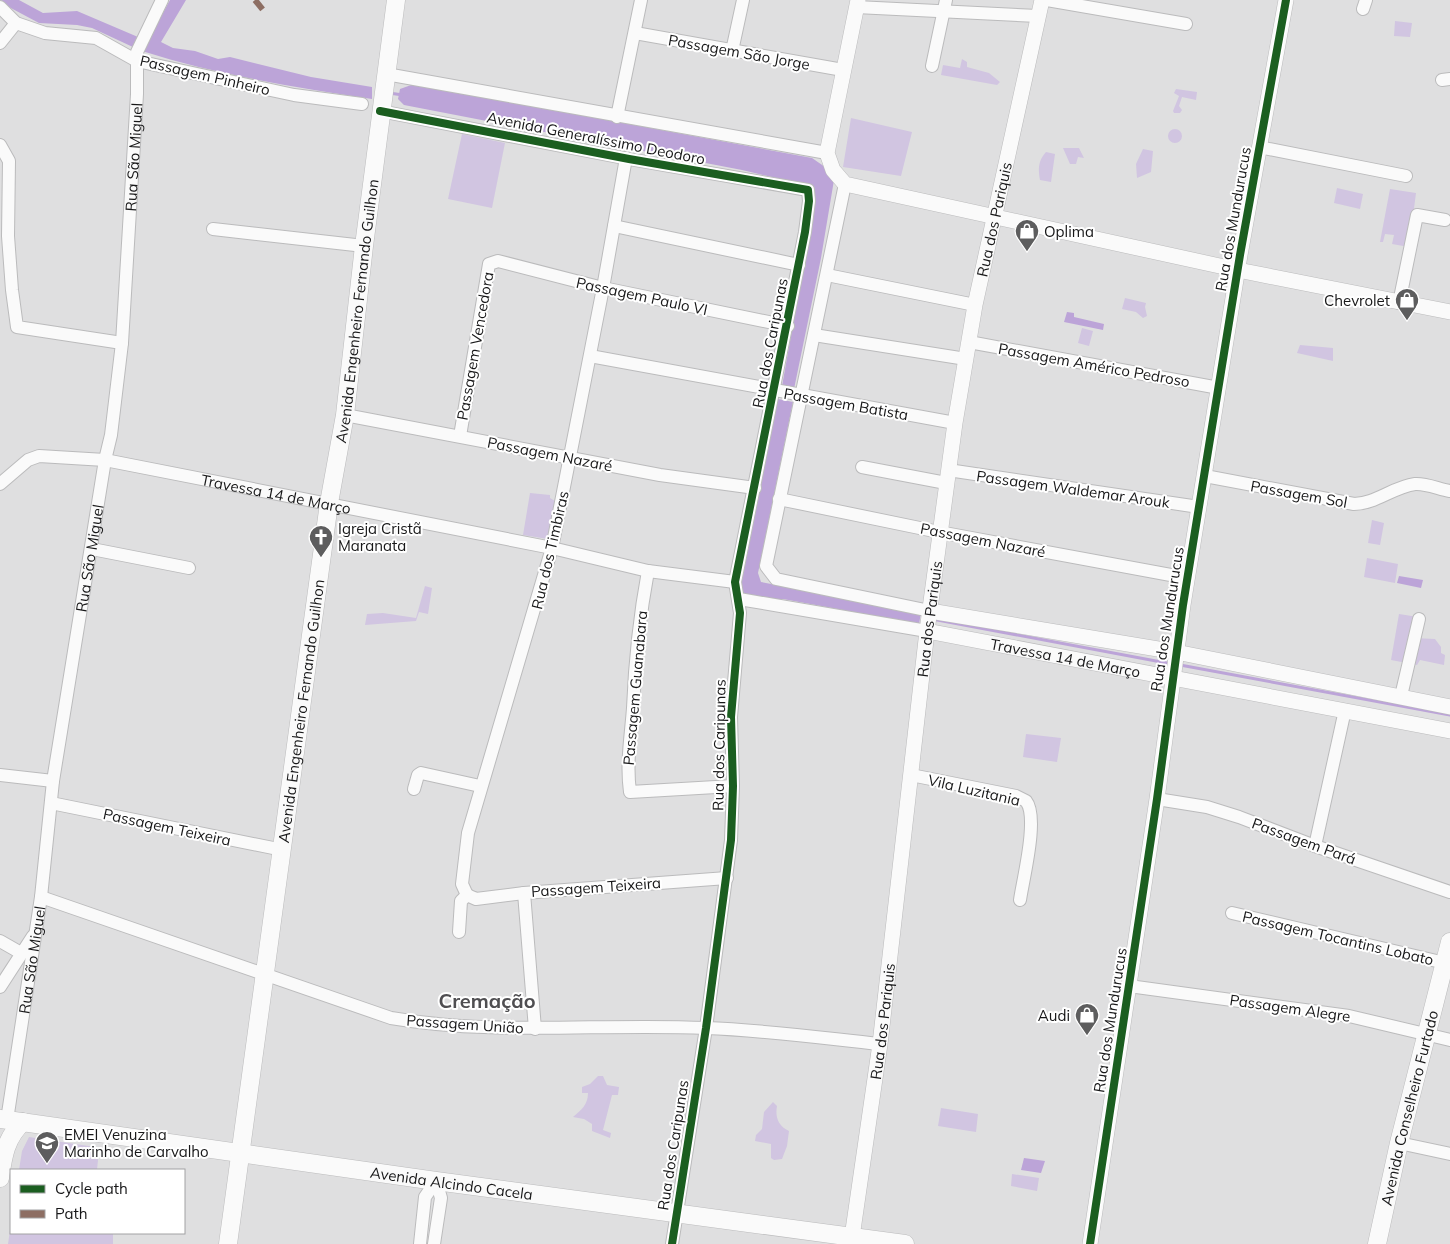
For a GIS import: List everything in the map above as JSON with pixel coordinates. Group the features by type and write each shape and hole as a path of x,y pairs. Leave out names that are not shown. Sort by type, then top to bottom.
{"main road":[{"name":"Avenida Engenheiro Fernando Guilhon","path":"228,1244 242,1154 265,972 330,503 345,415 380,110 396,0"},
{"name":"Avenida Conselheiro Furtado","path":"1377,1244 1399,1143 1450,942"},
{"name":"Avenida Alcindo Cacela","path":"8,1124 677,1213 852,1241 905,1244"},
{"name":"Rua São Miguel","path":"3,1158 10,1137 8,1124"},
{"name":"Rua São Miguel","path":"0,1178 8,1124"}],"street":[{"name":"Rua São Miguel","path":"8,1124 41,897 53,782 105,460 111,435 122,343 137,94 137,57 142,39 162,0"},
{"path":"617,117 641,0"},
{"path":"732,51 743,0"},
{"name":"Rua dos Pariquis","path":"852,1241 880,1044 927,631 954,424 975,305 1042,0"},
{"path":"1048,0 1186,24"},
{"name":"Rua dos Mundurucus","path":"1090,1244 1157,799 1187,578 1259,147 1286,0"},
{"path":"1038,16 945,6 857,4 826,153 833,170 845,184 1238,270 1450,312"},
{"path":"932,66 945,6"},
{"name":"Passagem Pinheiro","path":"0,8 16,22 44,33 96,38 137,57 294,95 362,104"},
{"path":"0,43 16,22"},
{"name":"Passagem São Jorge","path":"635,33 843,70"},
{"name":"Avenida Generalíssimo Deodoro","path":"386,74 617,117 826,153"},
{"name":"Avenida Generalíssimo Deodoro","path":"380,110 626,158 808,190"},
{"path":"0,145 9,161 8,236 12,290 18,327 122,343"},
{"path":"1259,147 1406,176"},
{"name":"Rua dos Timbiras","path":"458,932 461,901 467,895 462,884 462,873 468,833 480,786 510,693 552,548 603,288 626,158"},
{"path":"779,499 845,184"},
{"name":"Rua dos Caripunas","path":"672,1244 706,1028 731,840 733,786 731,716 739,622 739,599 736,582 788,326 809,201 808,190"},
{"path":"1399,303 1417,215 1445,220"},
{"path":"614,226 799,265"},
{"path":"213,229 364,246"},
{"name":"Passagem Paulo VI","path":"498,261 603,288 788,326"},
{"name":"Passagem Vencedora","path":"460,436 489,264 498,261"},
{"path":"827,275 975,305"},
{"path":"814,335 966,359"},
{"name":"Passagem Américo Pedroso","path":"969,342 1219,388"},
{"name":"Passagem Batista","path":"590,356 954,424"},
{"name":"Passagem Nazaré","path":"345,415 660,475 755,488"},
{"name":"Travessa 14 de Março","path":"0,484 28,460 39,456 105,460 552,548 648,571 736,582"},
{"name":"Passagem Waldemar Arouk","path":"862,467 1199,507"},
{"name":"Passagem Sol","path":"1205,476 1354,504 1362,504 1392,490 1417,484 1450,491"},
{"name":"Passagem Nazaré","path":"779,499 940,532 1187,578"},
{"name":"Travessa 14 de Março","path":"779,499 766,563 770,573 776,579 930,610 1176,652 1450,707"},
{"path":"92,549 189,568"},
{"name":"Passagem Guanabara","path":"648,571 637,632 634,668 627,772 630,792 733,786"},
{"name":"Travessa 14 de Março","path":"739,599 927,631 1450,731"},
{"path":"1401,696 1418,619"},
{"path":"1315,846 1345,710"},
{"path":"414,789 418,775 422,773 480,786"},
{"path":"0,775 53,782"},
{"name":"Vila Luzitania","path":"911,775 1016,796 1030,805 1030,833 1020,900"},
{"name":"Passagem Pará","path":"1157,799 1207,807 1450,892"},
{"name":"Passagem Teixeira","path":"51,803 283,850"},
{"name":"Passagem Teixeira","path":"467,895 476,899 524,893 727,878"},
{"path":"524,893 535,1029"},
{"name":"Passagem União","path":"41,897 265,972 392,1018 414,1022 535,1029 706,1028 880,1044"},
{"name":"Passagem Tocantins Lobato","path":"1232,913 1445,963"},
{"path":"0,987 36,931"},
{"path":"0,941 21,953"},
{"name":"Passagem Alegre","path":"1129,986 1349,1016 1450,1040"},
{"path":"1399,1143 1450,1154"},
{"path":"420,1244 425,1197 436,1182"},
{"path":"434,1244 441,1198 436,1182"}],"shaded area":[{"path":"1,0 19,0 43,13 77,11 138,37 135,48 92,28 77,25 39,23 7,6"},
{"path":"170,0 186,0 161,42 173,48 195,51 218,59 230,57 311,77 372,87 372,99 227,74 142,51"},
{"path":"1395,21 1412,23 1410,37 1394,36"},
{"path":"962,59 967,62 967,67 989,73 1000,82 997,85 941,75 943,65 960,68"},
{"path":"414,84 812,158 825,167 834,180 821,258 794,389 782,386 802,274 813,193 789,181 742,170 404,105 398,99 400,89"},
{"path":"1176,89 1197,92 1196,100 1182,97 1179,106 1182,110 1180,113 1174,113 1173,111 1179,96 1174,93"},
{"path":"851,118 912,132 901,176 843,167"},
{"path":"1172,129 1178,129 1182,136 1178,143 1172,143 1168,139 1168,133"},
{"path":"462,134 505,143 492,208 448,199"},
{"path":"1063,148 1079,148 1084,158 1078,157 1076,164 1070,164"},
{"path":"1143,149 1153,151 1151,172 1137,178 1136,164"},
{"path":"1046,152 1055,154 1051,182 1040,180 1039,165"},
{"path":"1337,188 1363,194 1360,209 1334,203"},
{"path":"1390,189 1416,193 1409,247 1392,244 1394,235 1385,234 1383,242 1380,242"},
{"path":"1125,298 1146,303 1147,316 1143,318 1136,312 1122,309"},
{"path":"1067,312 1074,313 1074,317 1104,324 1103,330 1064,322"},
{"path":"1082,328 1093,331 1089,346 1078,343"},
{"path":"1300,345 1333,348 1333,361 1297,353"},
{"path":"778,399 793,402 758,573 761,582 921,613 919,624 783,599 770,600 743,595 740,590"},
{"path":"530,493 550,495 550,498 555,501 548,539 523,535"},
{"path":"1372,520 1384,523 1380,545 1368,543"},
{"path":"1367,558 1398,564 1395,583 1364,577"},
{"path":"1399,576 1423,580 1421,588 1397,583"},
{"path":"425,586 432,588 428,614 419,612 416,621 365,625 367,614 383,613 416,618"},
{"path":"1399,614 1418,617 1414,638 1435,639 1441,647 1441,653 1445,655 1444,665 1420,660 1417,665 1391,660"},
{"path":"1026,734 1061,738 1057,762 1023,757"},
{"path":"598,1076 603,1076 607,1085 619,1087 618,1095 612,1095 603,1130 611,1133 610,1138 592,1131 592,1124 584,1119 573,1117 584,1107 587,1101 588,1093 582,1093 582,1087 590,1084"},
{"path":"773,1102 777,1106 776,1114 778,1121 782,1127 789,1131 787,1146 782,1159 774,1160 771,1158 771,1144 755,1141 756,1135 762,1129 764,1112"},
{"path":"941,1108 978,1114 976,1132 938,1126"},
{"path":"29,1137 95,1147 99,1150 97,1169 19,1169 22,1151"},
{"path":"1024,1158 1045,1161 1041,1173 1021,1170"},
{"path":"1012,1174 1039,1178 1037,1191 1011,1186"},
{"path":"10,1231 10,1234 113,1234 113,1244 8,1244"}],"waterway":[{"path":"389,93 403,95"},
{"path":"932,619 1172,664"},
{"path":"1180,665 1450,715"}],"marked path":[{"path":"255,0 264,11"}],"cycle path":[{"path":"1090,1244 1157,799 1183,605 1240,255 1286,0"},
{"path":"380,111 629,159 808,190 809,201 805,232 735,582 740,613 731,717 733,786 731,840 706,1028 672,1244"}],"place":[{"name":"Oplima","path":"1027,252"},
{"name":"Chevrolet","path":"1407,321"},
{"name":"Igreja Cristã Maranata","path":"321,558"},
{"name":"Audi","path":"1087,1036"},
{"name":"EMEI Venuzina Marinho de Carvalho","path":"47,1164"}],"district":[{"name":"Cremação","path":"487,1000"}]}
